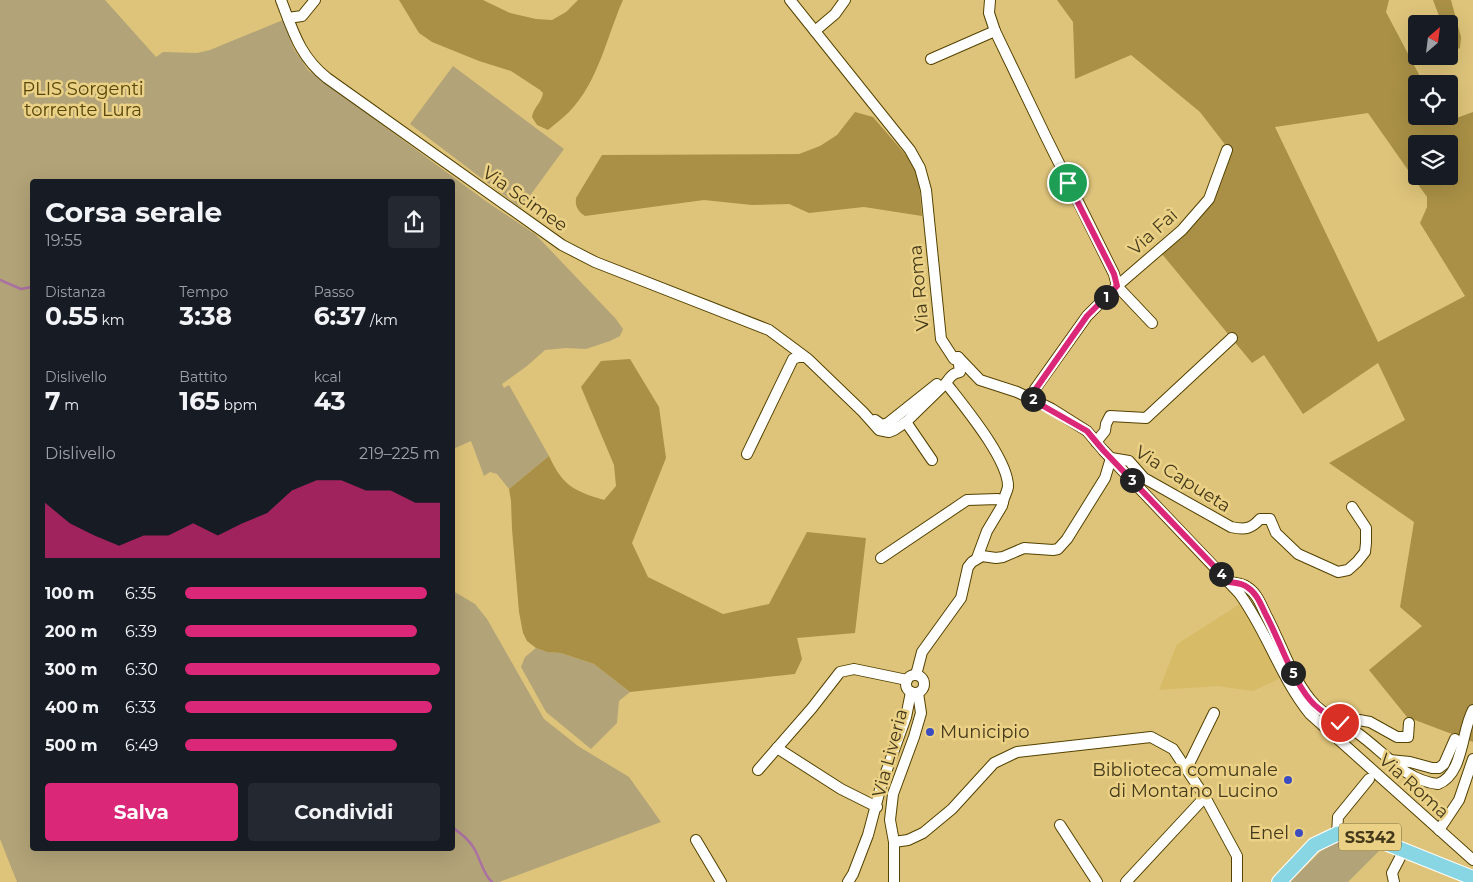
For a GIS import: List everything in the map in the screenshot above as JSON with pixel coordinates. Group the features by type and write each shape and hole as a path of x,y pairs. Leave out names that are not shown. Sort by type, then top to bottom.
{"main road":[{"name":"SS342","path":"1279,882 1314,845 1337,834 1348,832 1368,836 1473,878"}],"street":[{"name":"Via Scimee","path":"281,0 299,46 316,70 545,234 595,262 769,330 804,357 863,412 886,427"},
{"path":"288,18 302,16 315,0"},
{"name":"Via Roma","path":"790,0 910,150 920,168 926,190 941,339 954,359 958,357 980,380 1017,392 1087,431 1229,582 1248,605 1290,685 1310,714 1473,860"},
{"path":"815,31 827,21 845,0"},
{"path":"990,0 989,13 994,26 1046,137 1114,274 1117,286 1152,323"},
{"path":"931,59 994,26"},
{"name":"Via Faì","path":"1031,399 1035,390 1087,316 1117,286 1182,230 1209,199 1227,150"},
{"path":"1096,442 1105,431 1110,416 1146,418 1232,338"},
{"path":"747,454 793,360 798,357 804,357"},
{"path":"958,357 960,372 955,373 906,422 894,430 886,427 943,379 950,376 958,357"},
{"path":"914,693 906,685 912,677 922,652 961,598 968,567 977,558 987,532 1002,506 1008,488 999,457 946,383"},
{"path":"906,422 932,460"},
{"path":"977,558 982,556 1003,557 1024,548 1058,549 1067,539 1105,478 1111,458"},
{"name":"Via Capueta","path":"1111,458 1129,461 1144,478 1231,527 1244,530 1253,527 1260,520 1270,519 1276,532 1298,554 1338,572 1348,570 1357,562 1364,552 1366,543 1366,528 1352,507"},
{"path":"880,558 967,500 998,499 1002,502"},
{"path":"1229,582 1243,584 1256,595 1294,675 1318,709 1357,732 1403,772 1415,779 1429,784 1438,784 1448,778 1455,766 1473,710"},
{"path":"758,770 812,708 840,672 854,669 921,677 924,683 923,690 914,693"},
{"path":"850,878 868,835 877,807 881,786 914,693"},
{"name":"Via Liveria","path":"894,882 894,842 890,820 893,794 921,713 914,693"},
{"path":"1187,768 1214,713"},
{"path":"1347,727 1359,720 1370,722 1397,737 1408,737 1409,723"},
{"path":"894,842 908,840 923,833 952,808 994,763 1017,752 1151,736 1173,749 1187,768 1237,856 1237,882"},
{"path":"1389,760 1439,768 1444,764 1455,740"},
{"path":"777,748 841,789 877,807"},
{"path":"1439,830 1459,800 1473,758"},
{"path":"1337,834 1338,817 1369,779"},
{"path":"1126,882 1204,797"},
{"path":"1060,825 1097,882"},
{"path":"696,840 721,882"},
{"path":"1394,882 1392,873 1404,850"}],"shaded area":[{"path":"399,0 483,0 510,13 536,19 552,20 566,12 578,0 623,0 601,59 587,87 569,112 548,130 537,125 532,117 543,93 540,90 511,71 479,61 432,42 419,33"},
{"path":"1057,0 1389,0 1386,12 1408,54 1408,65 1414,65 1419,75 1408,75 1408,125 1458,125 1458,117 1473,112 1473,742 1407,717 1369,670 1422,626 1400,607 1414,522 1329,463 1405,420 1378,363 1303,414 1264,355 1252,363 1162,254 1213,201 1227,147 1200,112 1131,55 1075,79 1073,22","holes":["1368,113 1408,170 1408,135 1458,135 1458,185 1419,185 1427,197 1427,207 1420,223 1465,296 1378,342 1275,127"]},
{"path":"1433,0 1451,0 1455,15 1439,15"},
{"path":"1458,26 1461,37 1460,48 1458,49"},
{"path":"855,112 873,117 918,169 922,216 864,207 809,213 789,204 752,205 704,200 585,216 577,206 576,198 602,155 799,154 820,146 837,135"},
{"path":"630,359 659,407 666,458 632,543 648,577 723,614 769,604 807,532 866,538 855,633 797,638 802,659 795,674 630,692 594,664 561,653 547,652 536,648 527,641 523,633 519,612 509,489 549,456 559,474 570,486 585,494 604,500 616,486 614,465 581,387 601,361"},
{"path":"1240,604 1279,679 1253,691 1217,686 1159,690 1177,644"}],"green space":[{"name":"PLIS Sorgenti torrente Lura","path":"0,0 105,0 156,57 163,52 197,53 210,50 283,20 294,49 308,70 487,202 535,234 616,319 623,329 620,336 586,349 545,350 502,384 504,388 509,385 549,456 509,489 497,474 490,472 484,476 471,441 455,448 455,179 30,179 30,851 455,851 455,592 475,604 487,619 544,719 578,746 629,777 661,822 499,882 17,882 0,839"},
{"path":"453,66 564,149 521,208 410,124"},
{"path":"536,648 547,652 561,653 594,664 630,692 619,701 617,723 591,749 546,712 521,667 525,657"},
{"path":"1339,841 1354,841 1382,848 1348,882 1290,882 1321,851"}],"waterway":[{"path":"0,280 21,289 30,287"},
{"path":"455,829 473,846 484,871 492,882"}],"place":[{"name":"Municipio","path":"930,732"},
{"name":"Biblioteca comunale di Montano Lucino","path":"1288,780"},
{"name":"Enel","path":"1299,833"}],"route":[{"path":"1068,183 1114,274 1117,286 1087,316 1035,390 1031,399 1052,409 1087,431 1229,582 1243,584 1256,595 1294,675 1318,709 1340,723"}]}
